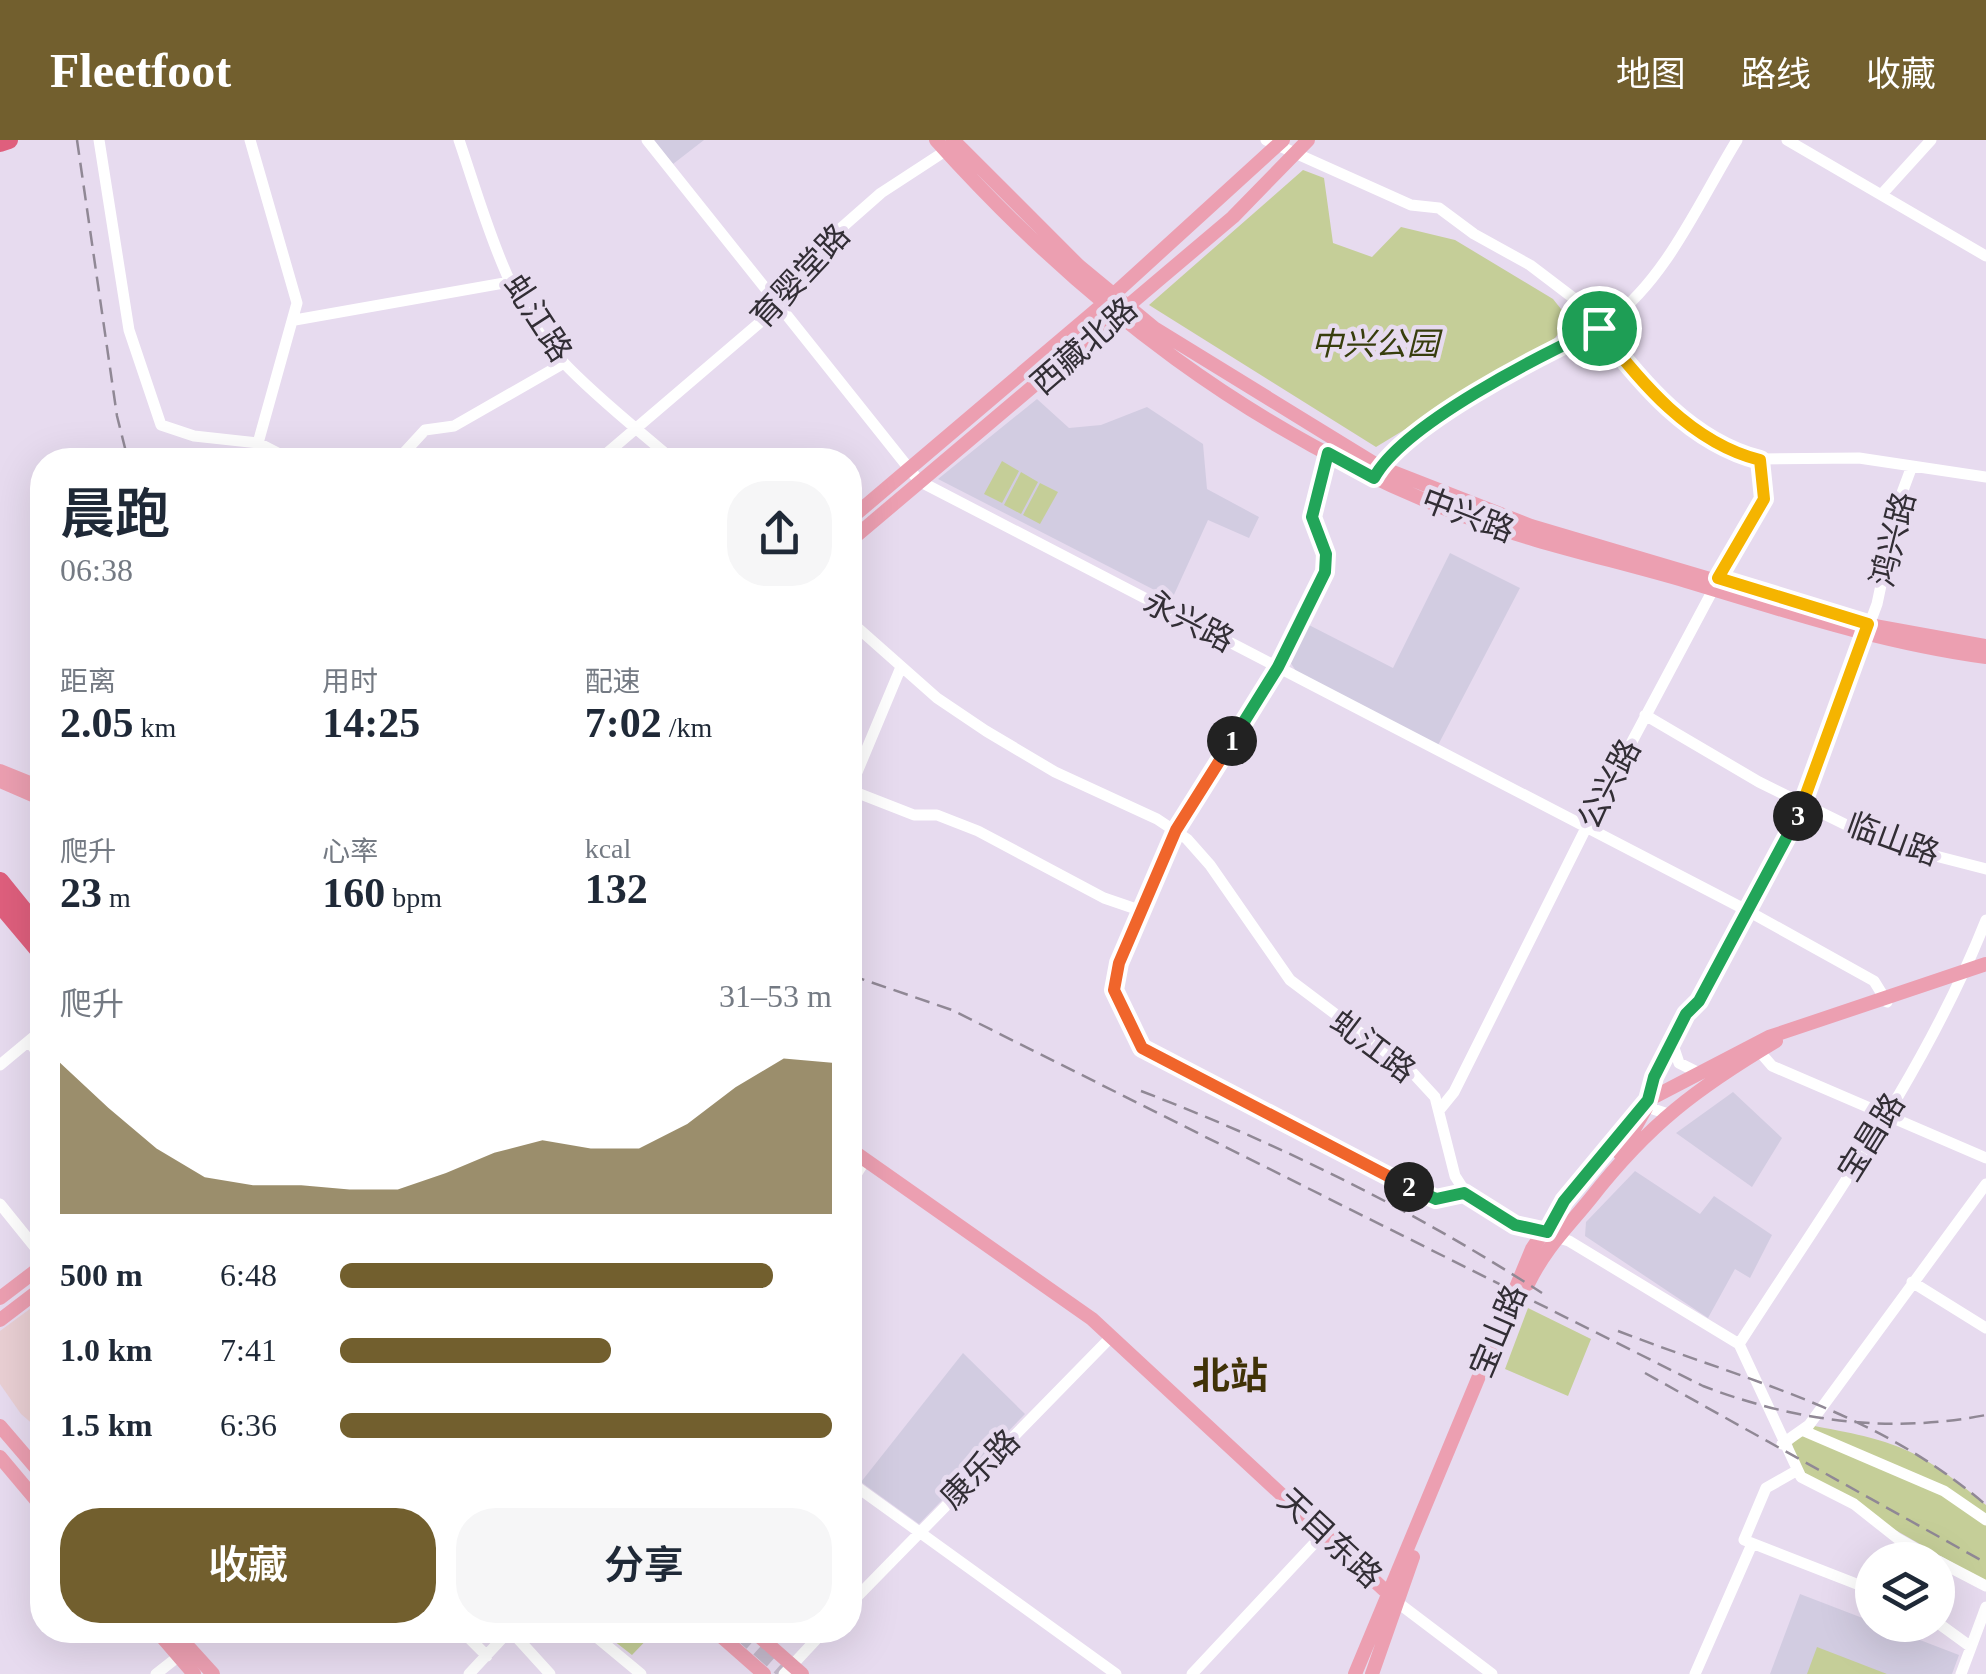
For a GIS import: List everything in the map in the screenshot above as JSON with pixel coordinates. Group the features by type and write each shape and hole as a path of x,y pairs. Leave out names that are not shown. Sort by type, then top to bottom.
{"highway":[{"path":"0,143 8,140"},
{"path":"0,881 30,918"},
{"path":"0,909 30,943"}],"main road":[{"name":"西藏北路","path":"862,512 1122,313 1308,140"},
{"name":"中兴路","path":"951,143 1107,300 1172,358 1328,453 1531,526 1715,584 1866,630 1986,657"},
{"name":"西藏北路","path":"862,529 913,476 1275,143"},
{"name":"中兴路","path":"1122,313 1377,472"},
{"name":"中兴路","path":"1866,630 1986,646"},
{"path":"0,771 30,783"},
{"path":"0,781 30,793"},
{"path":"0,870 30,906"},
{"name":"宝山路","path":"1963,976 1986,964"},
{"name":"宝山路","path":"1552,1234 1564,1201 1648,1100 1772,1042 1887,999 1986,973"},
{"name":"宝山路","path":"1390,1598 1532,1249 1552,1234 1668,1114 1756,1049"},
{"path":"1616,1164 1648,1100"},
{"name":"天目东路","path":"862,1164 1109,1339 1390,1598"},
{"path":"0,1298 30,1275"},
{"path":"0,1320 30,1297"},
{"path":"0,1426 30,1461"},
{"path":"1,1459 30,1494"},
{"path":"1356,1674 1390,1598"},
{"path":"1372,1674 1390,1598"},
{"path":"172,1643 213,1674"},
{"path":"178,1643 194,1674"},
{"path":"729,1643 764,1674"},
{"path":"765,1643 793,1671"}],"street":[{"path":"99,140 129,330 161,425 194,436 258,443 268,448"},
{"path":"250,140 296,298 294,320 258,443"},
{"name":"虬江路","path":"460,140 510,282 564,363 658,448"},
{"name":"永兴路","path":"647,140 913,476 1748,911 1874,980 1887,999"},
{"path":"1377,472 1396,448 1446,413 1599,328 1646,286 1737,140"},
{"path":"1787,140 1986,256"},
{"path":"1882,194 1931,140"},
{"name":"育婴堂路","path":"613,448 778,306 831,238 881,194 951,143"},
{"path":"1275,143 1412,205 1439,208 1552,280 1580,303 1674,413 1734,450 1760,460 1859,458 1986,477"},
{"path":"294,320 510,282"},
{"path":"408,448 425,430 454,426 564,363"},
{"path":"1328,453 1312,517 1327,565 1278,667 1176,830 1119,963 1114,990 1142,1048 1420,1193 1441,1200 1464,1193 1515,1225 1552,1234 1739,1344 1796,1471 1900,1542"},
{"name":"公兴路","path":"1440,1108 1454,1092 1645,715 1764,499 1760,460"},
{"name":"鸿兴路","path":"1648,1100 1654,1077 1672,1042 1748,911 1804,803 1866,630 1912,466"},
{"name":"虬江路","path":"862,632 900,667 986,731 1056,772 1176,830 1210,865 1290,980 1410,1072 1440,1108 1452,1165 1464,1193"},
{"path":"862,759 900,667"},
{"name":"临山路","path":"1645,715 1733,768 1881,842 1986,869"},
{"path":"862,793 914,815 937,814 978,831 1104,898 1142,910"},
{"name":"宝昌路","path":"1739,1344 1885,1116 1963,976 1986,920"},
{"path":"0,1065 29,1042"},
{"path":"1672,1042 1679,1063 1699,1073"},
{"path":"1756,1049 1772,1066 1986,1158"},
{"path":"1648,1100 1653,1109 1668,1114"},
{"path":"1782,1444 1804,1431 1986,1184"},
{"path":"0,1204 30,1241"},
{"path":"1912,1282 1986,1328"},
{"name":"康乐路","path":"862,1591 1109,1339"},
{"path":"1804,1431 1944,1491 1986,1520"},
{"path":"1695,1674 1766,1488 1796,1471"},
{"path":"862,1491 1116,1674"},
{"path":"1192,1674 1321,1536"},
{"path":"1748,1542 1855,1583"},
{"path":"1955,1570 1986,1586"},
{"path":"1390,1598 1492,1674"},
{"path":"1961,1674 1986,1607"},
{"path":"1955,1635 1971,1647"},
{"path":"474,1643 487,1656"},
{"path":"469,1674 498,1643"},
{"path":"522,1643 550,1674"},
{"path":"604,1643 642,1674"},
{"path":"793,1671 816,1643"},
{"path":"156,1674 183,1652"}],"shaded area":[{"path":"654,140 704,140 673,164"},
{"path":"1037,399 1069,428 1101,425 1147,407 1203,444 1207,489 1259,517 1249,538 1208,520 1172,599 938,479"},
{"path":"1450,553 1520,588 1437,747 1296,671 1288,659 1305,623 1393,668"},
{"path":"1733,1092 1782,1138 1752,1187 1676,1133"},
{"path":"1635,1171 1700,1214 1714,1196 1772,1235 1750,1278 1735,1269 1708,1318 1585,1236 1586,1222"},
{"path":"30,1309 30,1422 0,1384 0,1331"},
{"path":"963,1353 1025,1414 919,1524 862,1481"},
{"path":"1800,1594 1855,1615 1855,1642 1925,1642 1959,1655 1952,1674 1770,1674"}],"green space":[{"name":"中兴公园","path":"1303,170 1324,178 1333,243 1372,257 1401,227 1455,240 1553,299 1569,319 1555,338 1376,447 1149,305"},
{"path":"1002,461 1019,471 1002,503 984,494"},
{"path":"1021,472 1038,482 1021,514 1004,505"},
{"path":"1040,483 1058,492 1040,524 1023,515"},
{"path":"1528,1308 1591,1339 1568,1396 1505,1369"},
{"path":"1809,1425 1885,1442 1941,1470 1986,1505 1986,1582 1955,1564 1955,1542 1916,1542 1810,1481 1797,1466 1792,1444"},
{"path":"617,1643 644,1643 632,1655"},
{"path":"1817,1647 1887,1674 1807,1674"}],"tunnel":[{"path":"754,1643 789,1674"}],"railway":[{"path":"77,140 125,448"},
{"path":"862,979 952,1010 1703,1386 1772,1408 1842,1421 1914,1423 1986,1415"},
{"path":"1141,1091 1347,1182 1446,1234 1542,1293"},
{"path":"1618,1331 1763,1383 1856,1422 1944,1472 1986,1505"},
{"path":"1645,1373 1986,1563"}],"district":[{"name":"北站","path":"1230,1376"}],"route":[{"path":"1599,328 1674,413 1734,450 1760,460 1764,499 1718,578 1868,624 1796,821 1699,1001 1686,1014 1654,1077 1648,1100 1564,1201 1547,1232 1515,1225 1475,1204 1464,1193 1441,1200 1430,1198 1191,1076 1142,1048 1114,990 1119,963 1176,830 1278,667 1325,572 1326,554 1312,517 1328,453 1374,478 1388,457 1429,424 1599,328"}]}
